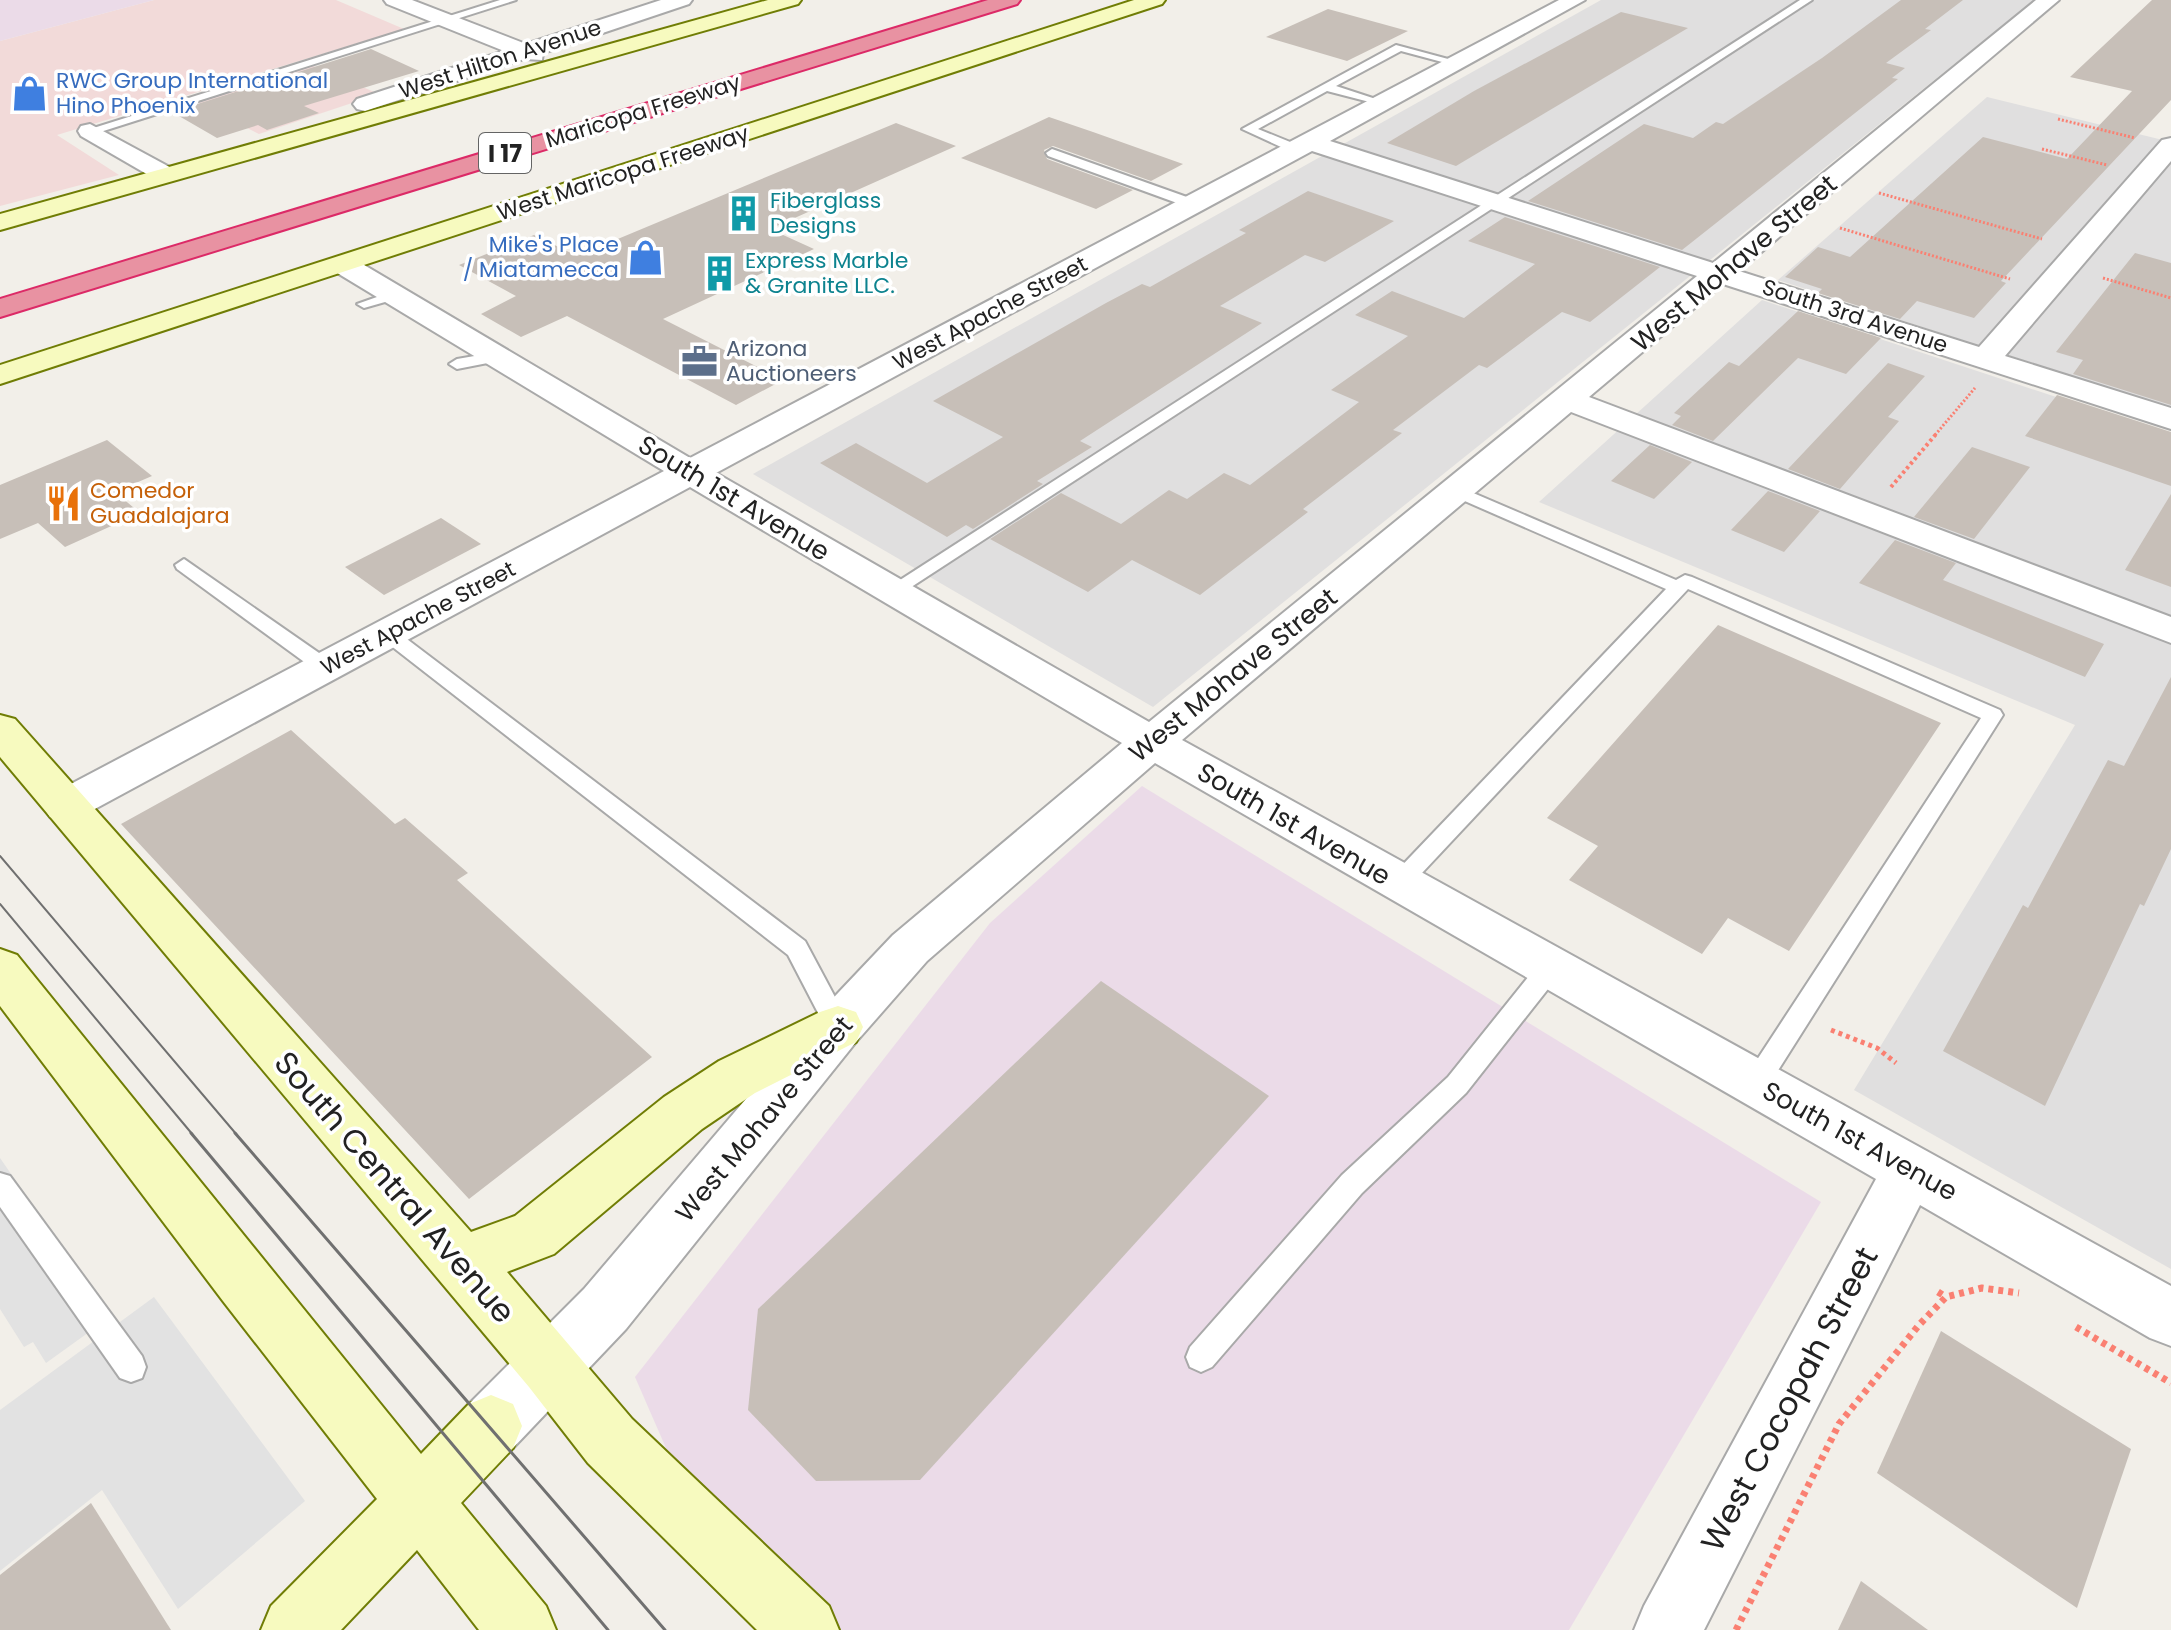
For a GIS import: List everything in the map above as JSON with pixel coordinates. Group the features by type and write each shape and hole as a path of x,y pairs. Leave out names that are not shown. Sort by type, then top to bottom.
{"highway":[{"name":"Maricopa Freeway","path":"685,74 936,0"},
{"name":"Maricopa Freeway","path":"0,308 1010,0"}],"main road":[{"path":"0,222 791,0"},
{"name":"West Maricopa Freeway","path":"0,375 1155,0"},
{"name":"South Central Avenue","path":"0,729 550,1366 610,1441 805,1630"},
{"path":"0,969 243,1282 522,1630"},
{"path":"459,1264 534,1235 683,1113 737,1077 838,1027"},
{"path":"295,1630 491,1426"}],"street":[{"path":"394,0 525,51 553,66"},
{"name":"West Hilton Avenue","path":"365,104 682,0"},
{"name":"West Apache Street","path":"65,806 1575,0"},
{"name":"West Mohave Street","path":"491,1426 605,1309 838,1027 910,948 1152,742 1722,274 2049,0"},
{"path":"90,131 166,175"},
{"name":"South 3rd Avenue","path":"1303,145 1496,201 1722,274 1984,370 2171,419"},
{"path":"1984,370 2171,145"},
{"name":"South 1st Avenue","path":"344,265 379,299 477,360 691,473 1152,742 2171,1318"},
{"path":"1568,400 2171,631"},
{"name":"West Cocopah Street","path":"1668,1630 1910,1169"}],"lane":[{"path":"90,131 511,0"},
{"path":"892,591 1807,0"},
{"path":"1303,145 1248,129 1400,47 1457,63"},
{"path":"1326,87 1381,104"},
{"path":"1052,153 1193,204"},
{"path":"1457,491 1679,588"},
{"path":"184,565 325,667"},
{"path":"1399,883 1685,581 1993,715 1756,1083"},
{"path":"388,634 797,948 838,1027"},
{"path":"1201,1357 1352,1184 1457,1085 1550,968"},
{"path":"0,1185 131,1367"}],"path":[{"path":"2058,119 2140,139 2132,149"},
{"path":"1879,193 2054,243"},
{"path":"1840,228 2019,281"},
{"path":"2095,276 2171,298"},
{"path":"1889,489 1984,370"},
{"path":"1736,1630 1839,1424 1919,1325 1946,1297 1982,1288 2017,1292 2030,1299"},
{"path":"1938,1292 1946,1297"},
{"path":"2069,1322 2171,1383"}],"shaded area":[{"path":"0,0 154,0 0,41"},
{"path":"154,0 336,0 404,29 57,135 119,175 0,206 0,41"},
{"path":"1601,0 2034,0 1153,707 753,474"},
{"path":"311,65 379,94 259,134 194,101"},
{"path":"1987,97 2171,142 2171,408 1778,280"},
{"path":"1762,300 2171,435 2171,1269 1854,1090 2075,725 1539,502"},
{"path":"1142,786 1821,1202 1569,1630 825,1630 676,1471 635,1377 990,923"},
{"path":"0,1158 110,1317 46,1363 33,1342 24,1347 0,1309"},
{"path":"154,1297 305,1501 178,1609 102,1490 0,1571 0,1410"}],"building":[{"path":"1901,0 1963,0 1925,29 1931,30 1886,63 1905,68 1892,78 1898,79 1682,250 1528,201 1644,124 1693,138 1716,122 1723,124 1822,58"},
{"path":"2152,0 2171,0 2171,100 2001,281 2006,283 1974,318 1917,301 1900,319 1818,293 1822,289 1785,277 1818,247 1850,257 1983,137 2067,159 2132,91 2070,77"},
{"path":"1328,9 1408,31 1347,61 1266,37"},
{"path":"1621,12 1688,28 1456,166 1387,143 1474,91"},
{"path":"371,49 419,71 304,106 319,113 267,130 258,125 217,138 172,112"},
{"path":"1049,117 1183,164 1151,181 1053,146 1044,150 1047,159 1133,190 1096,209 961,158"},
{"path":"896,123 956,146 770,229 814,249 663,319 783,380 736,405 567,316 521,337 481,314 516,296 459,265 534,235 577,256"},
{"path":"1308,191 1394,221 1325,262 1305,255 1220,306 1262,323 1080,441 1092,447 1037,481 1043,484 973,529 966,525 947,537 820,463 856,443 927,483 1003,437 933,401 1142,284 1150,287 1246,233 1239,230"},
{"path":"1505,217 1660,267 1590,322 1562,312 1487,368 1479,365 1393,430 1402,433 1303,509 1308,512 1200,595 1132,560 1088,592 990,539 1061,493 1121,524 1169,490 1187,499 1224,473 1250,485 1359,402 1331,390 1408,336 1355,315 1392,291 1464,318 1535,264 1468,241"},
{"path":"2135,253 2171,263 2171,405 2073,374 2083,360 2056,352"},
{"path":"1798,311 1881,338 1846,374 1798,358 1713,441 1672,425 1681,416 1674,413 1729,362 1739,366"},
{"path":"1888,363 1925,376 1888,417 1899,421 1840,489 1788,469"},
{"path":"2057,395 2171,432 2171,486 2025,436"},
{"name":"Comedor Guadalajara","path":"107,440 152,476 115,492 140,513 65,547 38,523 0,539 0,485"},
{"path":"1650,445 1692,462 1654,499 1611,481"},
{"path":"1972,447 2030,467 1974,539 1914,517"},
{"path":"1768,491 1820,511 1784,552 1731,530"},
{"path":"2171,494 2171,587 2125,570"},
{"path":"441,518 481,544 384,595 345,567"},
{"path":"1895,540 1956,563 1943,580 2104,644 2085,677 1859,583"},
{"path":"1718,625 1941,723 1789,951 1728,918 1702,954 1569,880 1598,846 1547,818"},
{"path":"2171,677 2171,849 2144,906 2140,904 2045,1106 1943,1051 2023,905 2028,908 2108,760 2124,766"},
{"path":"291,730 395,824 405,818 468,873 457,880 652,1057 469,1199 121,824"},
{"path":"1101,981 1269,1096 920,1480 816,1481 748,1410 758,1309"},
{"path":"1941,1331 2131,1449 2077,1608 1877,1473"},
{"path":"91,1503 171,1630 0,1630 0,1575"},
{"path":"1861,1581 1928,1630 1838,1630"}],"tram line":[{"path":"0,856 237,1135"},
{"path":"0,904 193,1135"},
{"path":"191,1133 608,1630"},
{"path":"235,1133 665,1630"}],"place":[{"name":"RWC Group International Hino Phoenix","path":"30,93"},
{"name":"Fiberglass Designs","path":"744,213"},
{"name":"Mike's Place / Miatamecca","path":"645,257"},
{"name":"Express Marble & Granite LLC.","path":"719,273"},
{"name":"Arizona Auctioneers","path":"700,361"},
{"name":"Comedor Guadalajara","path":"64,503"}]}
